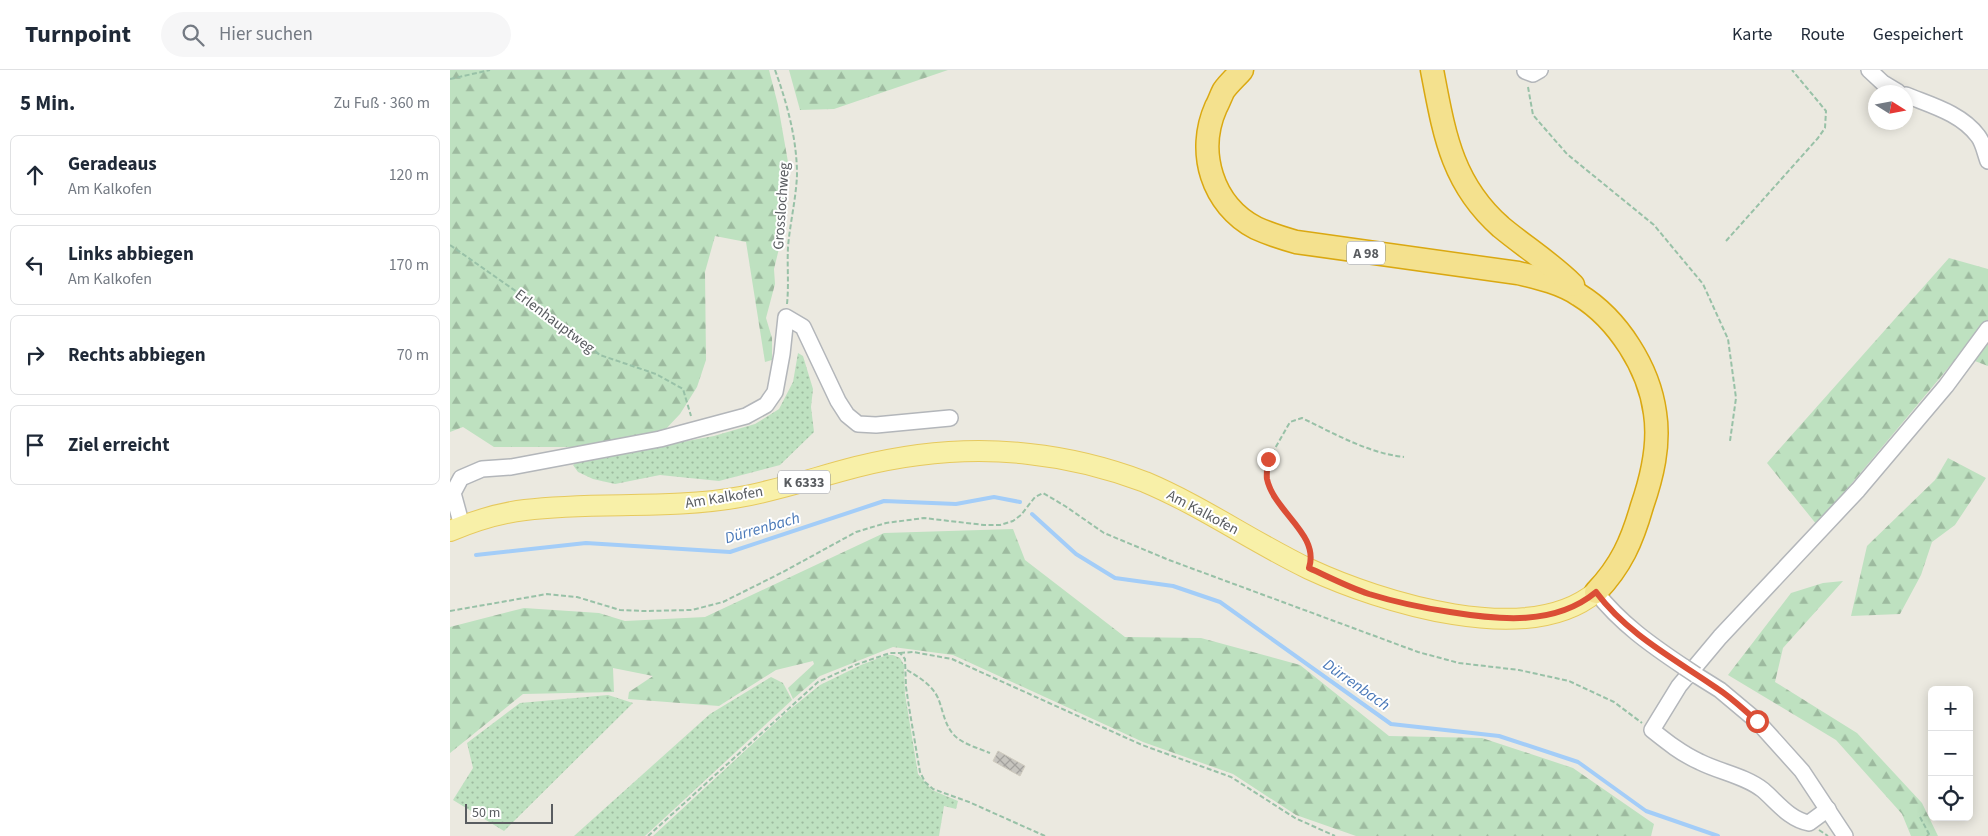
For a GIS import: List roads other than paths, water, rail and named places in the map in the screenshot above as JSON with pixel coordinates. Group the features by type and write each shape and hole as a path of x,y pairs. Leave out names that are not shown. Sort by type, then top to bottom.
{"highway":[{"name":"A 98","path":"1242,70 1223,91 1211,119 1207,139 1208,164 1214,184 1224,202 1255,227 1296,242 1324,247 1518,273 1558,285 1578,294 1595,306"},
{"name":"A 98","path":"1432,70 1444,134 1456,168 1466,186 1478,203 1502,227 1560,273 1616,328 1644,375 1655,413 1656,448 1645,497 1628,546 1616,569 1596,592"}],"main road":[{"name":"Am Kalkofen","path":"456,528 494,516 522,510 551,507 677,504 732,499 766,492 887,460 969,450 1028,454 1062,459 1144,482 1220,519 1309,568 1368,594 1426,608 1499,619 1534,618 1587,600 1596,592"}],"street":[{"path":"1869,70 1885,85"},
{"path":"1913,99 1962,120 1978,136 1988,161"},
{"path":"456,528 453,493 462,478 482,469 510,466 660,439 746,416 766,405 775,392 786,317 803,327 838,401 847,415 858,424 876,425 950,418"},
{"path":"1828,809 1809,823 1798,821 1761,789 1740,778 1700,763 1675,748 1652,730 1679,686 1720,637 1858,490 1946,386 1988,329"},
{"path":"1596,592 1608,608 1628,627 1658,650 1720,690 1757,721 1802,771 1845,836"}],"waterway":[{"name":"Dürrenbach","path":"476,555 586,543 730,552 884,501 956,504 994,497 1020,502"},
{"name":"Dürrenbach","path":"1032,514 1076,554 1115,578 1173,586 1220,602 1391,724 1499,736 1578,762 1646,811 1718,836"}]}
